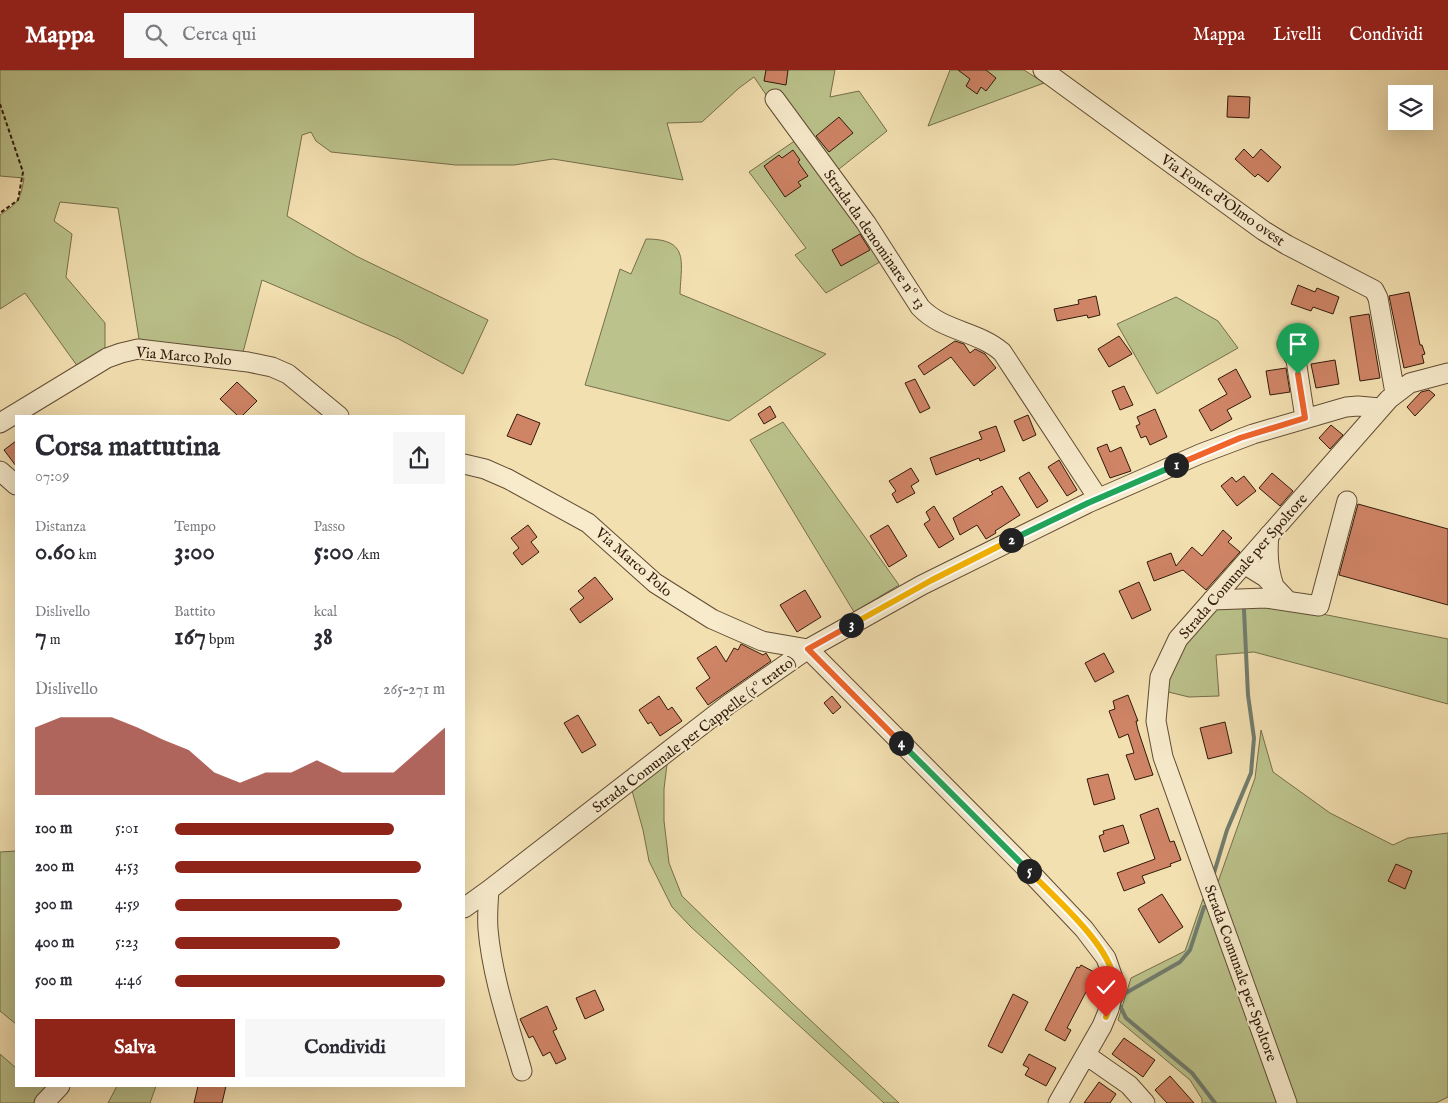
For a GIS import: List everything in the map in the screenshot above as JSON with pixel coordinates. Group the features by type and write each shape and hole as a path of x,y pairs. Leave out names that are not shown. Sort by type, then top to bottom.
{"street":[{"name":"Via Fonte d'Olmo ovest","path":"1043,70 1264,231 1374,290 1378,298 1395,393"},
{"name":"Strada da denominare nº 13","path":"775,99 870,228 920,307 944,324 990,343 1002,352 1098,498"},
{"path":"1288,344 1296,360 1305,418"},
{"name":"Via Marco Polo","path":"0,423 107,358 138,349 248,362 272,367 288,374 339,415"},
{"name":"Strada Comunale per Spoltore","path":"1287,1103 1163,758 1156,721 1160,677 1178,639 1380,408 1395,393 1416,381 1448,373"},
{"name":"Strada Comunale per Cappelle (1º tratto)","path":"465,907 729,704 808,649 932,580 1098,498 1240,438 1352,406 1380,408"},
{"name":"Via Marco Polo","path":"465,464 503,476 588,523 655,583 712,619 762,640 808,649"},
{"path":"0,471 15,485"},
{"path":"1244,564 1247,577 1254,588 1270,592 1288,601 1319,606 1347,501"},
{"path":"1269,535 1270,592"},
{"path":"1212,600 1270,592"},
{"path":"808,649 1008,849 1082,926 1099,947 1112,970 1114,981 1113,993 1106,1017 1058,1103"},
{"path":"489,890 488,927 490,941 501,994 522,1071"},
{"path":"1086,1055 1129,1085 1146,1103"},
{"path":"44,1103 59,1087"}],"path":[{"path":"0,104 23,172 18,200 0,213"}],"green space":[{"path":"0,70 835,70 830,97 859,91 887,131 834,173 771,102 754,77 702,122 667,123 683,180 553,159 514,165 456,165 331,152 316,141 311,132 302,135 287,216 356,256 488,320 463,374 397,338 262,280 242,356 140,345 118,208 60,202 54,221 72,234 66,277 105,323 105,351 78,367 25,293 0,309 0,215 18,200 24,178 0,176"},
{"path":"950,70 1024,70 1044,83 928,126"},
{"path":"796,140 885,259 826,293 795,255 806,248 749,172"},
{"path":"646,239 670,243 680,254 680,294 826,354 729,421 585,385 620,269 631,274"},
{"path":"1176,297 1218,321 1238,348 1157,394 1117,324"},
{"path":"783,422 899,585 854,612 750,440"},
{"path":"1272,604 1448,639 1448,704 1254,652 1216,655 1219,696 1189,697 1164,691 1182,642 1213,607"},
{"path":"1261,730 1273,772 1330,813 1393,845 1408,838 1448,833 1448,1097 1436,1103 1202,1103 1202,1099 1190,1080 1118,1020 1131,978 1185,951 1203,899 1207,907 1218,882 1255,778"},
{"path":"668,756 664,789 664,821 669,863 682,896 899,1103 884,1103 691,927 672,907 649,861 631,787"},
{"path":"15,851 15,1023 0,1011 0,852"},
{"path":"0,1054 15,1067 15,1087 56,1087 40,1103 0,1103"},
{"path":"116,1087 156,1087 150,1103 108,1103"}],"building":[{"path":"766,70 788,70 786,85 764,81"},
{"path":"958,70 986,70 996,78 986,91 981,87 977,94 966,86 970,79"},
{"path":"1228,96 1250,97 1249,118 1227,117"},
{"path":"839,117 853,133 829,152 816,136"},
{"path":"1244,149 1253,158 1261,149 1281,167 1268,182 1258,174 1255,177 1235,159"},
{"path":"793,150 800,160 798,162 808,176 798,182 801,186 785,197 764,166 779,155 782,158"},
{"path":"860,234 870,250 841,266 832,250"},
{"path":"1298,285 1315,292 1317,288 1339,297 1333,314 1313,307 1311,311 1291,304"},
{"path":"1409,292 1420,345 1422,345 1425,354 1422,355 1424,363 1404,368 1389,296"},
{"path":"1096,296 1100,315 1088,318 1087,315 1057,321 1054,309 1079,304 1078,300"},
{"path":"1369,314 1380,378 1360,381 1350,317"},
{"path":"1119,336 1132,354 1109,367 1098,349"},
{"path":"955,341 964,344 970,353 975,349 985,354 996,368 974,386 951,357 924,375 918,366"},
{"path":"1335,360 1339,384 1316,388 1311,364"},
{"path":"1286,368 1290,392 1270,395 1266,371"},
{"path":"1236,369 1251,397 1227,410 1232,419 1211,431 1199,410 1227,394 1218,379"},
{"path":"915,379 930,408 920,413 905,383"},
{"path":"237,382 257,401 243,415 237,415 220,399"},
{"path":"1124,386 1133,405 1120,410 1112,391"},
{"path":"1429,390 1435,395 1415,416 1407,407 1421,392"},
{"path":"770,406 776,417 764,424 758,414"},
{"path":"1155,409 1167,437 1150,445 1146,436 1141,438 1136,426 1140,424 1137,417"},
{"path":"517,414 540,423 531,445 507,436"},
{"path":"1028,415 1036,435 1023,441 1014,421"},
{"path":"1331,425 1343,435 1330,449 1319,438"},
{"path":"996,426 1005,451 980,461 979,458 936,475 930,458 982,439 979,432"},
{"path":"15,442 15,465 4,450"},
{"path":"1107,444 1110,452 1121,447 1131,471 1110,478 1097,448"},
{"path":"1059,460 1077,490 1067,496 1048,467"},
{"path":"911,468 919,481 911,486 915,493 897,503 892,494 896,491 889,481"},
{"path":"1029,472 1048,501 1037,508 1019,478"},
{"path":"1272,473 1293,491 1280,506 1259,488"},
{"path":"1244,476 1256,491 1237,506 1221,486 1232,477 1236,482"},
{"path":"1002,486 1020,515 986,539 977,525 960,535 953,518 993,494 991,492"},
{"path":"1358,504 1448,529 1448,605 1339,575"},
{"path":"934,506 954,539 939,548 924,524 930,520 926,512"},
{"path":"528,525 537,537 531,542 539,552 522,565 513,553 519,548 511,538"},
{"path":"888,525 907,556 889,567 870,536"},
{"path":"1223,530 1232,538 1228,542 1240,552 1206,590 1183,570 1154,581 1147,562 1171,553 1176,566 1192,547 1202,556"},
{"path":"595,577 613,599 580,623 570,609 584,598 578,591"},
{"path":"1139,582 1151,610 1132,619 1119,591"},
{"path":"805,590 821,617 797,632 780,605"},
{"path":"741,644 763,655 766,653 771,661 708,705 696,688 710,678 697,658 716,646 726,662 734,648 738,650"},
{"path":"1104,653 1114,672 1095,682 1085,663"},
{"path":"1128,695 1138,721 1136,721 1138,730 1153,775 1135,780 1126,755 1134,753 1128,734 1119,738 1109,711 1115,709 1113,701"},
{"path":"659,696 668,710 672,707 682,721 660,736 651,722 648,724 639,710"},
{"path":"832,696 841,707 833,714 824,703"},
{"path":"578,715 596,745 582,753 564,723"},
{"path":"1225,722 1232,753 1208,759 1200,728"},
{"path":"1108,774 1115,799 1094,805 1087,779"},
{"path":"1158,808 1170,842 1174,841 1181,860 1170,864 1171,866 1142,876 1145,883 1124,891 1117,873 1155,859 1140,815"},
{"path":"1123,825 1129,843 1104,852 1099,836 1104,834 1103,831"},
{"path":"1396,864 1412,871 1405,889 1388,881"},
{"path":"1162,894 1183,927 1159,943 1138,909"},
{"path":"1081,965 1096,973 1067,1028 1071,1030 1065,1041 1045,1030 1077,967 1079,968"},
{"path":"595,990 604,1010 585,1019 576,998"},
{"path":"1013,994 1028,1002 1002,1053 988,1046"},
{"path":"547,1006 557,1029 553,1031 566,1059 556,1064 550,1052 543,1056 533,1036 529,1038 520,1019"},
{"path":"1124,1038 1155,1060 1143,1077 1112,1054"},
{"path":"1029,1054 1056,1068 1046,1086 1025,1075 1029,1068 1023,1065"},
{"path":"1170,1076 1194,1103 1167,1103 1155,1090"},
{"path":"1099,1082 1116,1094 1110,1103 1084,1103"},
{"path":"198,1087 226,1087 222,1103 194,1103"}],"waterway":[{"path":"1214,873 1227,830 1251,773 1254,738 1248,695 1244,610"},
{"path":"1204,907 1190,950 1180,962 1124,994 1119,1004 1126,1018 1192,1073 1215,1103"}],"route":[{"path":"1106,1017 1114,986 1112,970 1099,947 1082,926 1008,849 808,649 932,580 1118,489 1226,444 1305,418 1298,374"}]}
